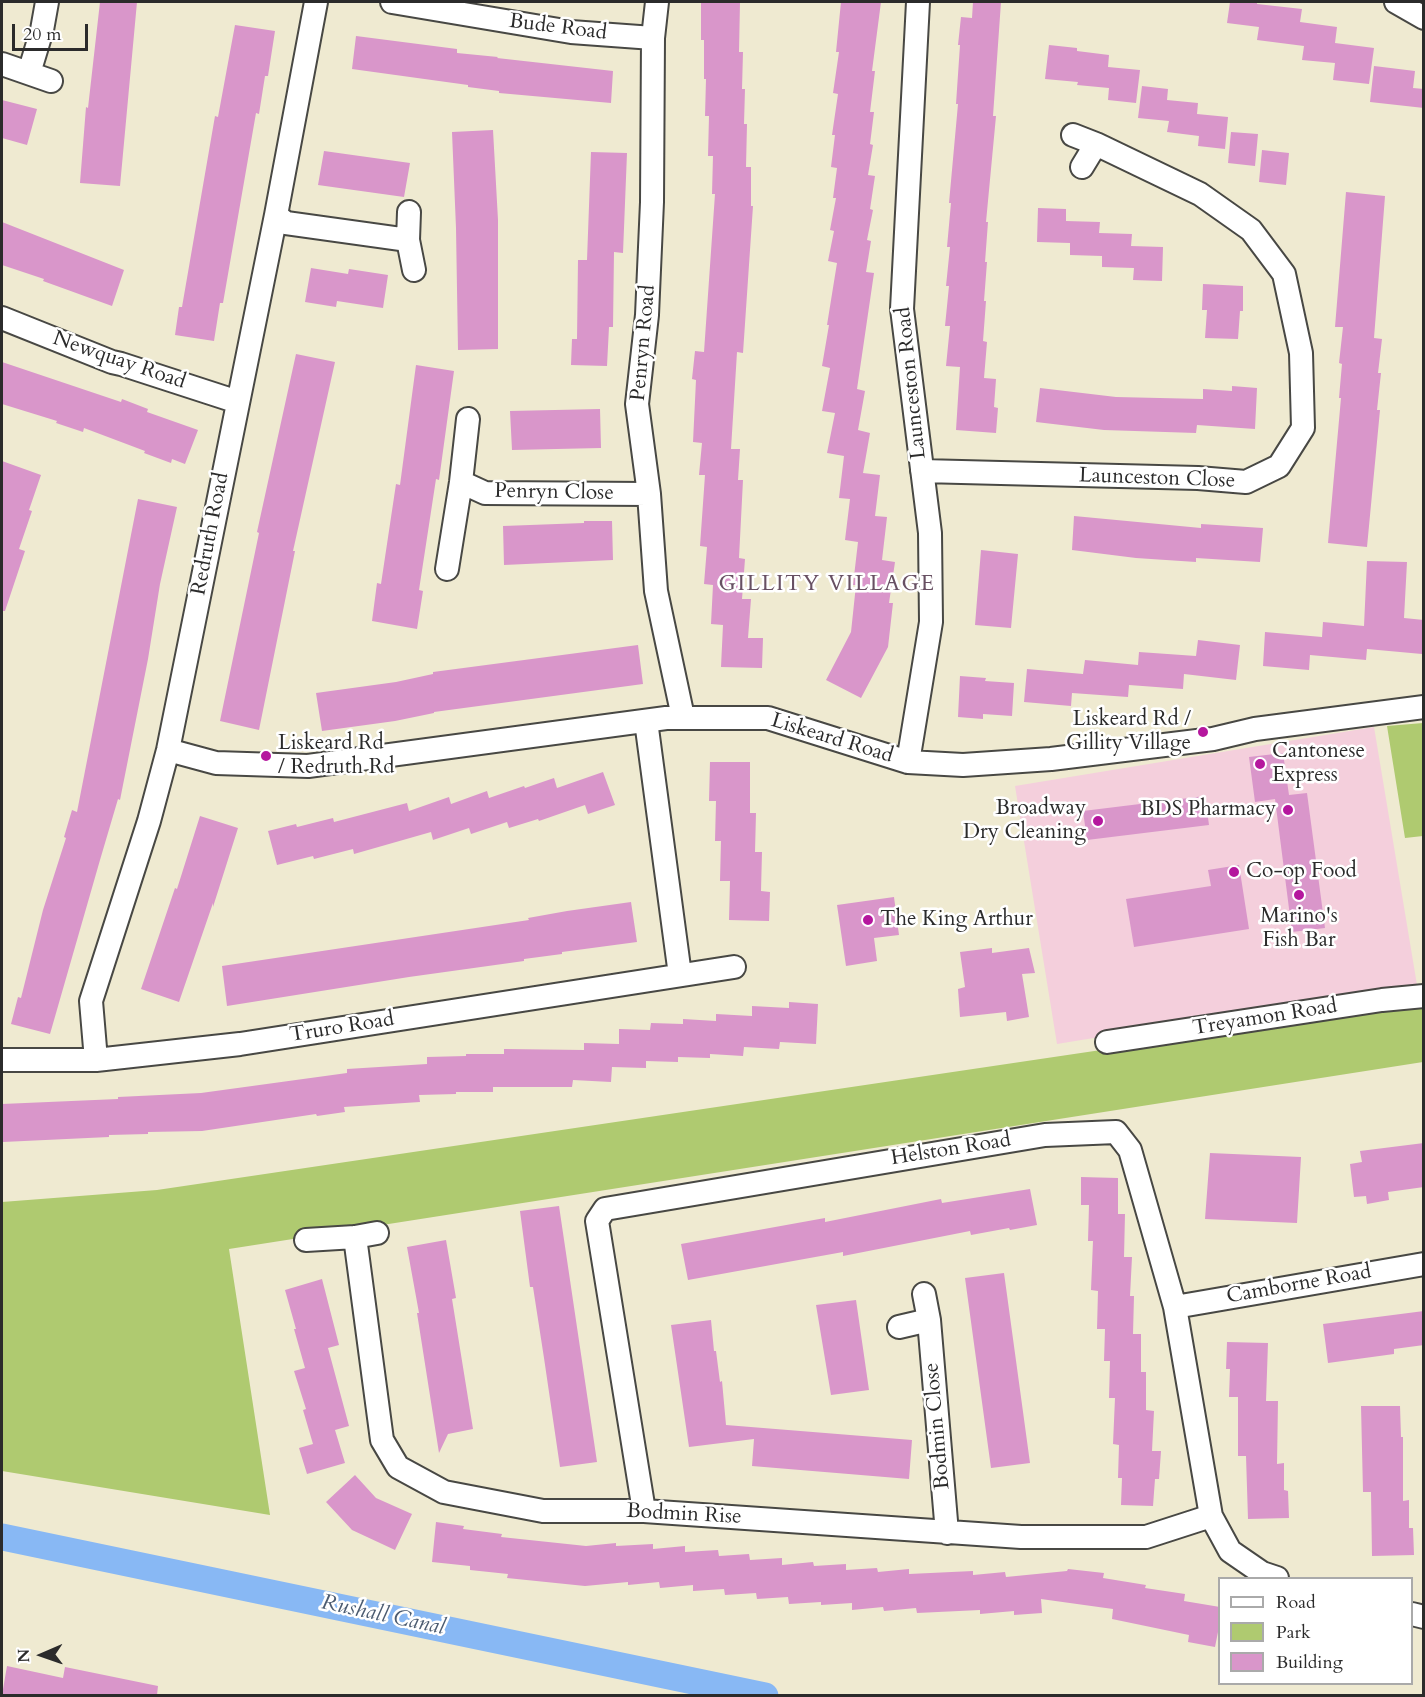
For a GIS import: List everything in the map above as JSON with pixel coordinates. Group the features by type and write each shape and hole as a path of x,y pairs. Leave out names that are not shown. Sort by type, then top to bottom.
{"street":[{"path":"29,73 42,30 47,2"},
{"name":"Redruth Road","path":"96,1060 91,1001 149,821 168,750 276,215 316,2"},
{"name":"Bude Road","path":"392,2 572,32 652,38"},
{"name":"Penryn Road","path":"657,2 652,38 651,225 647,315 637,404 649,494 656,591 683,717"},
{"name":"Launceston Road","path":"908,762 931,622 930,533 902,309 918,2"},
{"path":"1396,2 1424,18"},
{"path":"2,64 51,81"},
{"name":"Launceston Close","path":"922,471 1198,478 1246,482 1279,466 1303,428 1301,353 1284,274 1251,230 1200,194 1073,135"},
{"path":"1082,167 1096,144"},
{"path":"409,212 408,240 414,270"},
{"path":"276,215 286,223 408,240"},
{"name":"Newquay Road","path":"2,318 112,362 238,402"},
{"path":"447,569 461,482 468,419"},
{"name":"Penryn Close","path":"461,482 485,493 649,494"},
{"name":"Liskeard Road","path":"168,750 216,763 308,766 683,717 768,718 908,762 963,765 1051,759 1213,739 1255,729 1424,707"},
{"path":"646,721 680,975"},
{"name":"Truro Road","path":"2,1060 96,1060 240,1044 734,967"},
{"name":"Treyamon Road","path":"1107,1042 1382,1000 1424,996"},
{"name":"Helston Road","path":"644,1511 597,1221 605,1209 1045,1135 1116,1132 1130,1150 1175,1307 1211,1516 1230,1551 1262,1573 1274,1577"},
{"path":"306,1240 355,1237 377,1233"},
{"name":"Bodmin Rise","path":"355,1237 382,1440 398,1467 444,1492 543,1511 644,1511 1021,1537 1146,1537 1211,1516"},
{"name":"Camborne Road","path":"1175,1307 1424,1264"},
{"name":"Bodmin Close","path":"924,1294 947,1533"},
{"path":"899,1327 928,1320"}],"shaded area":[{"path":"1374,727 1417,985 1057,1044 1015,786"}],"green space":[{"path":"1423,723 1423,836 1405,838 1387,726"},
{"path":"1423,1004 1423,1062 229,1249 270,1515 2,1471 2,1202 157,1190"}],"building":[{"path":"100,2 137,2 120,186 80,183 86,107 88,108"},
{"path":"701,2 740,2 739,52 743,52 742,89 745,89 744,124 747,124 746,167 751,167 751,206 753,206 743,353 737,352 731,449 740,449 738,480 743,480 739,558 745,559 742,599 751,599 748,638 763,638 762,668 721,667 723,625 711,624 713,585 704,584 707,547 700,546 705,475 699,475 702,443 693,442 696,380 692,379 695,351 704,352 715,194 712,194 713,156 708,156 709,116 705,116 706,79 704,79 704,40 701,40"},
{"path":"841,2 881,2 872,71 875,71 870,112 874,112 870,144 873,145 868,175 875,176 870,209 873,210 867,240 871,241 866,272 874,273 857,389 865,391 858,430 870,433 863,473 880,475 875,516 887,517 882,560 895,562 889,603 893,603 888,647 861,698 826,680 851,632 858,542 845,540 850,499 839,498 844,456 827,453 835,413 822,411 830,368 822,366 837,263 828,261 834,231 830,230 836,198 833,198 837,168 831,167 835,135 832,135 838,94 833,93 839,52 836,52"},
{"path":"973,2 1001,2 993,116 996,116 986,222 988,222 985,262 987,262 983,341 987,342 984,378 996,379 994,407 998,408 996,433 956,430 960,367 946,366 950,326 945,326 950,247 947,247 958,104 956,104 960,45 958,45 961,17 972,18"},
{"path":"1230,2 1257,2 1257,4 1302,9 1300,22 1337,27 1335,43 1374,48 1369,84 1333,80 1335,63 1302,60 1304,46 1257,40 1259,27 1227,23"},
{"path":"235,25 275,31 268,76 265,76 259,114 256,113 223,303 220,303 214,341 175,335 179,307 182,307 215,116 218,117"},
{"path":"356,36 457,49 457,53 613,71 611,103 499,93 499,91 468,87 468,85 352,69"},
{"path":"1049,45 1109,55 1108,67 1140,70 1136,103 1108,100 1109,88 1045,79"},
{"path":"1374,66 1415,71 1413,88 1424,89 1424,108 1370,102"},
{"path":"1142,86 1168,89 1167,100 1198,103 1197,114 1228,117 1225,149 1198,146 1199,136 1167,132 1169,121 1138,118"},
{"path":"2,100 37,109 27,145 2,138"},
{"path":"493,130 498,220 498,349 458,350 452,132"},
{"path":"1231,132 1258,134 1255,166 1228,163"},
{"path":"1262,150 1289,153 1286,185 1259,182"},
{"path":"324,151 410,163 404,197 318,185"},
{"path":"591,152 627,153 623,253 614,252 613,327 609,327 607,366 571,365 572,339 577,339 578,260 587,260"},
{"path":"1346,192 1385,196 1374,338 1382,339 1378,373 1381,373 1377,410 1380,410 1367,547 1328,543 1341,398 1339,398 1342,364 1339,363 1343,327 1335,327"},
{"path":"1038,208 1066,209 1066,221 1100,222 1099,233 1132,234 1131,246 1163,247 1162,281 1133,280 1134,268 1102,267 1102,256 1070,255 1070,243 1037,242"},
{"path":"2,222 124,270 112,306 2,265"},
{"path":"311,268 348,274 349,269 388,275 383,308 337,301 336,307 305,302"},
{"path":"1203,284 1243,286 1243,311 1240,311 1238,339 1205,338 1207,310 1202,310"},
{"path":"296,354 335,362 293,551 295,551 259,730 220,721 259,533 257,532"},
{"path":"2,362 121,402 122,399 148,409 147,412 198,430 185,464 172,459 171,463 84,428 83,432 56,423 57,421 2,404"},
{"path":"416,365 454,371 439,480 436,479 419,590 423,591 417,629 372,621 377,583 381,584 396,484 400,485"},
{"path":"1232,386 1257,388 1255,429 1197,425 1196,433 1104,430 1036,422 1040,388 1116,397 1203,399 1203,389 1232,391"},
{"path":"600,409 601,448 512,450 510,411"},
{"path":"2,461 41,475 19,549 25,551 5,611 2,611"},
{"path":"138,499 177,507 160,584 148,659 120,800 118,799 50,1034 11,1024 18,997 21,998 43,910 66,838 64,837 72,810 77,812"},
{"path":"1074,516 1201,528 1201,524 1263,528 1260,562 1196,558 1196,562 1072,550"},
{"path":"584,521 612,521 613,560 504,565 503,526 584,523"},
{"path":"981,550 1018,554 1011,628 975,625"},
{"path":"1367,561 1407,562 1404,618 1424,620 1422,654 1367,649 1366,660 1310,655 1309,670 1263,666 1265,632 1322,637 1323,622 1364,626"},
{"path":"1198,640 1240,645 1236,680 1184,674 1183,689 1129,685 1128,697 1072,693 1071,706 1024,702 1027,669 1083,674 1085,660 1138,665 1139,652 1196,656"},
{"path":"638,645 643,684 434,712 395,721 322,731 316,693 396,682 433,674 433,672"},
{"path":"960,676 1014,683 1012,716 983,714 983,719 958,717"},
{"path":"1283,753 1289,795 1307,793 1325,928 1292,932 1275,799 1255,802 1249,757"},
{"path":"710,762 750,762 750,813 756,813 755,852 762,852 761,891 770,892 769,921 729,920 730,881 720,881 721,841 715,841 716,801 709,801"},
{"path":"603,772 615,805 588,814 585,805 539,821 538,819 509,828 507,822 471,834 469,828 433,840 431,832 354,854 353,849 277,865 268,831 333,818 334,822 407,803 409,811 449,797 451,804 487,791 489,798 554,778 557,788"},
{"path":"1205,796 1209,825 1087,840 1083,811"},
{"path":"200,816 238,828 179,1002 141,989"},
{"path":"1239,865 1249,929 1134,947 1126,899 1211,886 1208,870"},
{"name":"The King Arthur","path":"894,897 899,935 874,938 877,961 846,966 837,905"},
{"path":"631,902 637,942 227,1006 222,966 529,920 528,918 567,911"},
{"path":"992,948 992,953 1029,948 1035,973 1022,974 1029,1017 1007,1021 1006,1012 960,1017 958,989 965,987 960,952"},
{"path":"789,1002 818,1004 816,1044 780,1042 779,1049 744,1047 743,1056 710,1054 710,1058 678,1057 678,1062 646,1061 646,1068 612,1067 611,1082 573,1080 572,1087 493,1087 493,1092 419,1095 420,1102 344,1107 345,1112 317,1116 316,1114 202,1131 148,1132 148,1134 109,1135 109,1137 3,1142 2,1104 201,1093 347,1073 347,1069 427,1064 427,1057 504,1054 504,1049 584,1050 584,1043 619,1044 619,1029 650,1030 651,1023 683,1024 683,1019 716,1021 716,1014 752,1016 752,1006 789,1008"},
{"path":"1424,1143 1424,1187 1388,1192 1389,1200 1367,1204 1366,1196 1354,1197 1350,1164 1362,1162 1360,1151"},
{"path":"1210,1153 1301,1157 1297,1223 1205,1219"},
{"path":"1081,1177 1118,1178 1118,1214 1125,1214 1124,1257 1132,1257 1130,1296 1134,1296 1133,1334 1141,1334 1141,1372 1146,1372 1146,1410 1154,1411 1152,1451 1161,1451 1159,1479 1155,1479 1153,1506 1121,1505 1122,1478 1118,1478 1119,1445 1113,1444 1115,1398 1109,1398 1110,1361 1104,1361 1105,1329 1097,1329 1098,1291 1091,1290 1093,1241 1088,1241 1089,1205 1081,1205"},
{"path":"1030,1189 1037,1225 971,1235 970,1231 843,1256 843,1252 688,1280 681,1244 825,1218 825,1222 941,1199 942,1203"},
{"path":"559,1206 597,1462 560,1467 533,1287 530,1287 520,1211"},
{"path":"446,1240 456,1298 452,1299 473,1429 448,1434 439,1453 407,1247"},
{"path":"1004,1273 1030,1463 991,1468 965,1278"},
{"path":"322,1279 339,1345 328,1348 349,1426 335,1430 345,1463 307,1474 299,1448 313,1444 303,1410 306,1409 294,1371 305,1368 285,1290"},
{"path":"856,1300 869,1390 831,1395 816,1305"},
{"path":"1424,1311 1424,1345 1394,1349 1394,1354 1328,1363 1323,1324"},
{"path":"711,1320 714,1351 716,1351 720,1382 722,1381 726,1425 912,1440 909,1479 752,1466 754,1439 689,1447 671,1325"},
{"path":"1227,1342 1268,1343 1266,1401 1278,1401 1277,1464 1284,1463 1284,1490 1288,1491 1289,1518 1248,1519 1246,1456 1238,1456 1238,1397 1229,1397 1230,1369 1226,1369"},
{"path":"1361,1406 1400,1406 1401,1437 1403,1437 1403,1501 1409,1500 1409,1528 1413,1528 1414,1555 1372,1556 1371,1492 1363,1492"},
{"path":"355,1475 376,1498 412,1514 395,1550 352,1530 326,1502"},
{"path":"436,1522 464,1526 463,1529 502,1534 501,1537 586,1546 616,1543 616,1546 653,1544 653,1549 685,1546 685,1552 718,1550 719,1556 749,1554 750,1560 782,1558 782,1565 813,1562 814,1566 846,1564 846,1570 877,1568 878,1572 909,1569 909,1574 973,1571 973,1575 1005,1572 1006,1577 1067,1571 1068,1569 1104,1573 1103,1578 1185,1594 1184,1601 1218,1607 1218,1632 1215,1647 1188,1642 1189,1635 1112,1619 1113,1609 1041,1599 1042,1613 1014,1615 1014,1611 980,1614 980,1610 917,1613 916,1608 884,1611 883,1607 852,1610 852,1603 789,1604 788,1597 757,1599 756,1593 725,1595 724,1589 693,1591 693,1585 660,1588 659,1582 628,1585 628,1582 585,1586 507,1578 508,1574 470,1570 470,1566 432,1562"},
{"path":"7,1666 63,1678 65,1667 158,1686 157,1695 2,1695"}],"waterway":[{"name":"Rushall Canal","path":"2,1537 765,1696"}],"place":[{"name":"Liskeard Rd / Gillity Village","path":"1203,732"},
{"name":"Liskeard Rd / Redruth Rd","path":"266,756"},
{"name":"Cantonese Express","path":"1260,764"},
{"name":"BDS Pharmacy","path":"1288,810"},
{"name":"Broadway Dry Cleaning","path":"1098,821"},
{"name":"Co-op Food","path":"1234,872"},
{"name":"Marino's Fish Bar","path":"1299,895"},
{"name":"The King Arthur","path":"868,920"}],"district":[{"name":"GILLITY VILLAGE","path":"827,585"}]}
